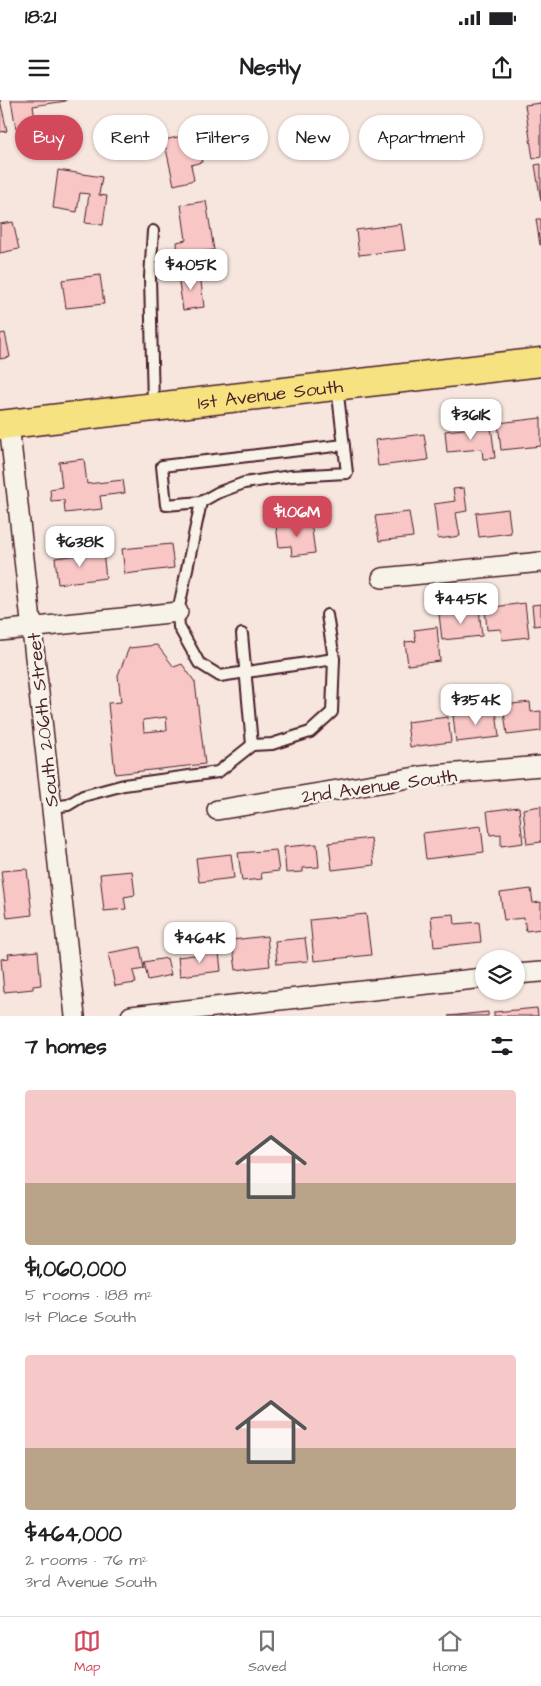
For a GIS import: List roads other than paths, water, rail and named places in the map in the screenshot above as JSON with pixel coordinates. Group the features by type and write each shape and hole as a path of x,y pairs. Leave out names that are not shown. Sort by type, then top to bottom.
{"main road":[{"name":"1st Avenue South","path":"4,424 541,362"}],"street":[{"name":"South 206th Street","path":"4,424 31,627 75,1016"},
{"path":"382,578 541,562"},
{"path":"0,631 178,612"},
{"name":"2nd Avenue South","path":"217,810 422,776 541,766"},
{"path":"525,973 541,972"},
{"path":"131,1016 475,979"}],"lane":[{"path":"153,231 150,277 153,407"},
{"path":"337,385 344,445 347,473 291,476 244,483 216,493 201,502 166,505 162,466 344,445"},
{"path":"201,502 178,612 179,627 199,662 220,676 334,659"},
{"path":"52,807 68,805 83,796 124,784 218,772 252,745 272,744 310,732 332,712 334,659 326,615"},
{"path":"242,634 244,673 252,745"}]}
